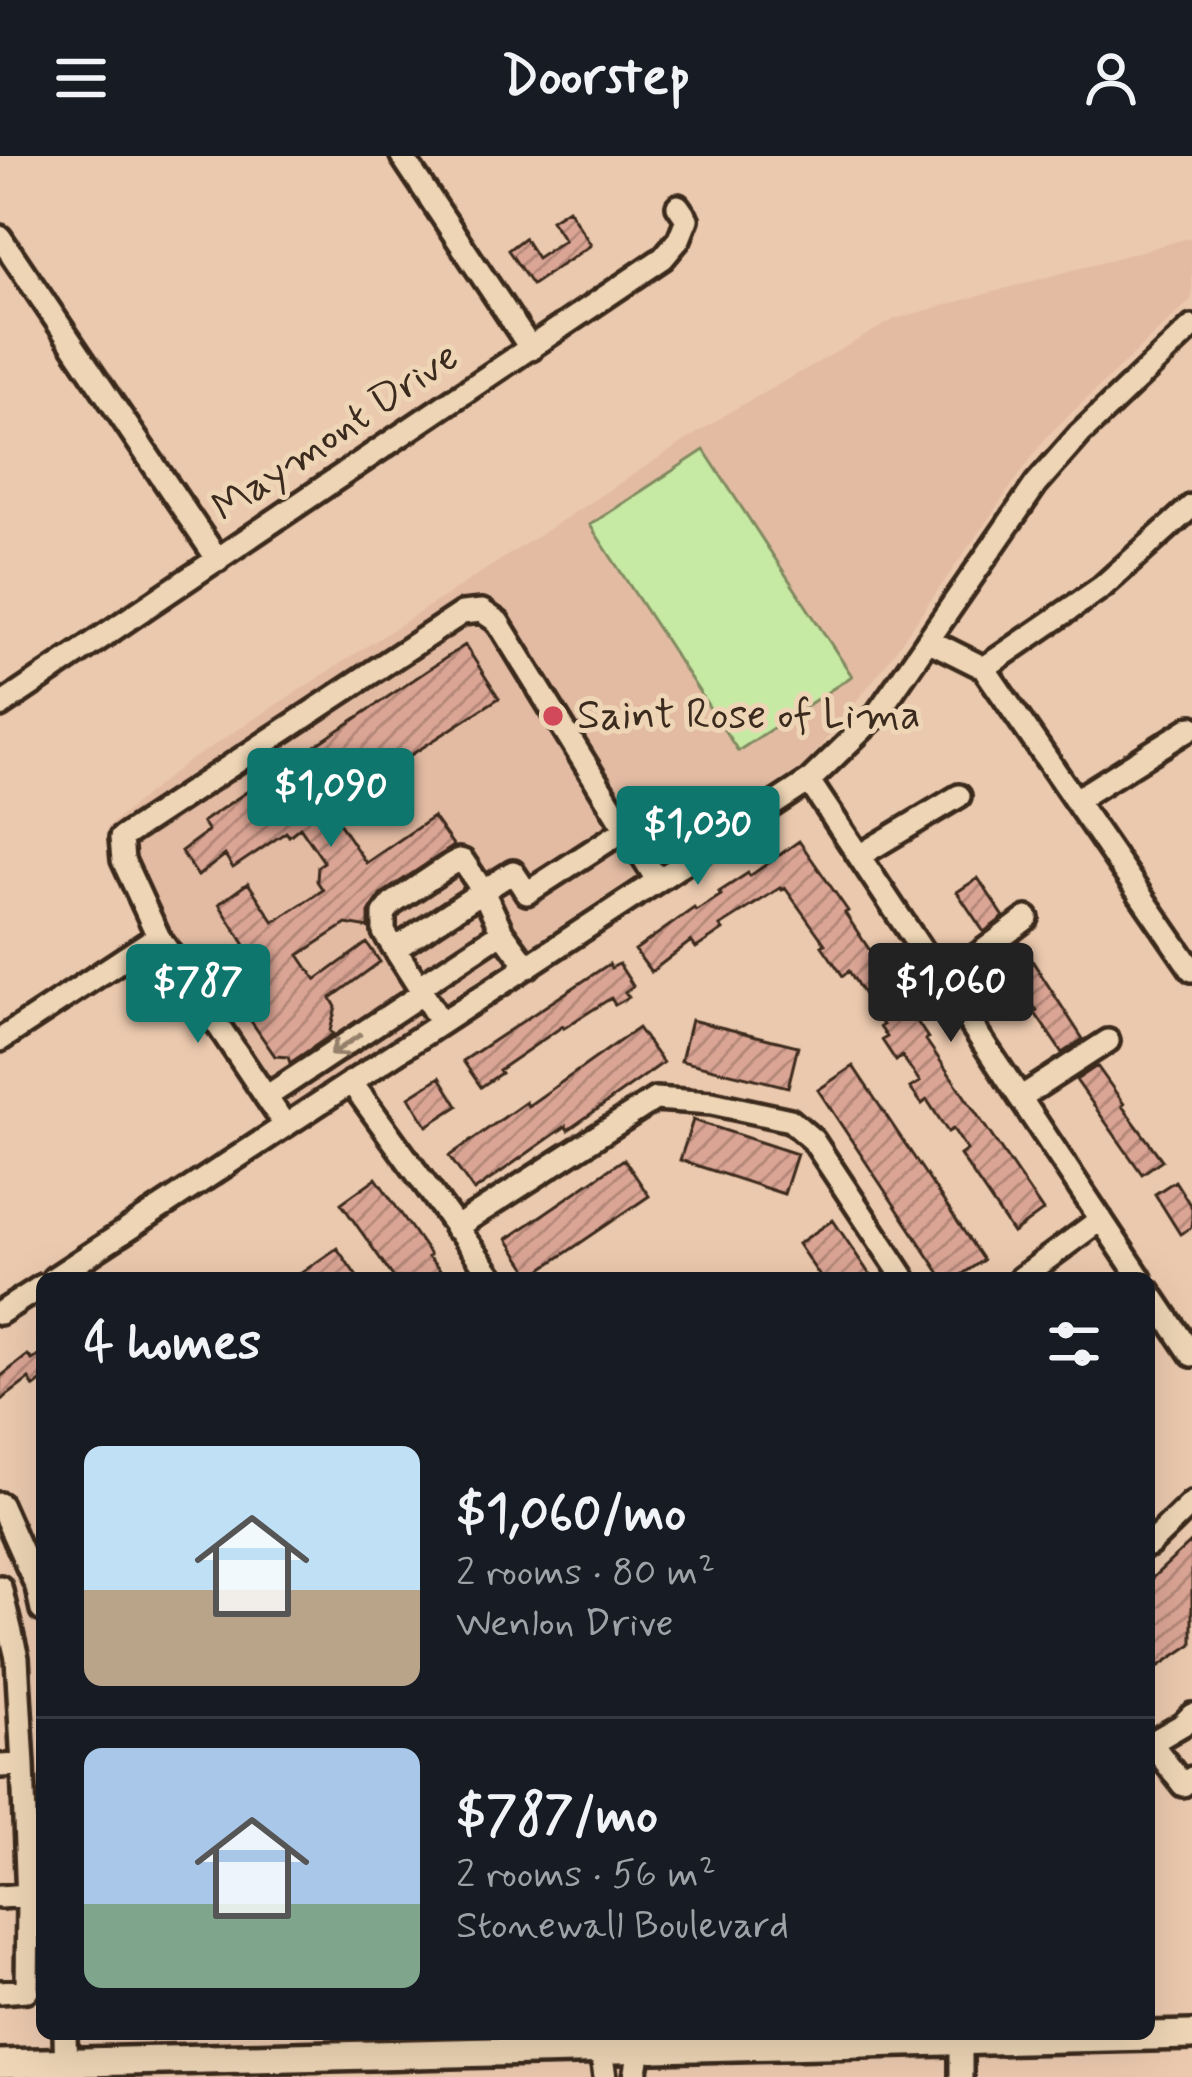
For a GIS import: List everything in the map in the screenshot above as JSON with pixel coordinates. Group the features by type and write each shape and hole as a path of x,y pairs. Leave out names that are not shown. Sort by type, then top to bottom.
{"main road":[{"path":"1155,2035 1192,2035"},
{"path":"0,2063 414,2044 637,2063 812,2040"},
{"path":"890,2040 975,2040"}],"street":[{"path":"402,156 531,349"},
{"name":"Maymont Drive","path":"0,706 663,257 679,239 687,219 678,206"},
{"path":"0,237 218,560"},
{"path":"63,1272 809,781 875,716 1036,484 1080,434 1192,327"},
{"path":"985,668 1102,587 1192,506"},
{"path":"286,1125 158,936 123,860 122,838 462,613 482,611 498,622 658,880"},
{"path":"928,640 985,668 1192,970"},
{"path":"1076,800 1192,728"},
{"path":"809,781 1137,1272"},
{"path":"859,856 959,796"},
{"path":"395,950 513,872 527,893 626,829"},
{"path":"442,1022 384,932 382,921 392,904 450,865 463,861 502,932 528,967"},
{"path":"940,979 1027,918"},
{"path":"266,1097 502,932"},
{"path":"0,1040 158,936"},
{"path":"1020,1098 1108,1041"},
{"path":"351,1082 488,1272"},
{"path":"455,1228 655,1099 712,1103 790,1120 813,1140 900,1272"},
{"path":"1029,1272 1101,1220"},
{"path":"0,1313 36,1290"},
{"path":"1155,1299 1190,1347"},
{"path":"1155,1540 1192,1503"},
{"path":"0,1504 36,1580"},
{"path":"0,1587 17,1658 33,1898 27,1990 0,1992"},
{"path":"17,1658 36,1655"},
{"path":"1155,1740 1182,1726 1192,1715"},
{"path":"1155,1749 1183,1785 1192,1778"},
{"path":"0,1766 23,1765"},
{"path":"0,1897 33,1898"},
{"path":"961,2041 961,2077"}],"shaded area":[{"name":"Saint Rose of Lima","path":"1192,237 1192,299 1047,436 883,668 806,764 291,1104 278,1099 143,929 119,885 136,875 107,827 183,765 733,410 895,319"}],"green space":[{"path":"704,450 852,676 738,751 590,525"}],"building":[{"path":"568,209 591,245 532,285 508,250 524,238 537,258 564,240 551,220"},
{"path":"465,645 499,698 329,808 366,863 433,817 454,846 381,894 369,913 369,928 346,924 299,955 316,980 367,943 380,962 331,998 336,1007 333,1034 290,1063 288,1057 275,1056 240,1005 249,972 239,957 248,950 219,904 248,883 274,922 323,890 317,881 318,866 324,862 300,827 233,868 225,855 198,876 181,851 208,831 202,822"},
{"path":"799,841 1043,1211 1013,1233 960,1155 967,1150 953,1129 948,1132 927,1100 922,1104 910,1088 920,1082 902,1056 896,1061 882,1040 887,1037 883,1025 849,971 843,976 785,888 720,926 723,930 696,948 691,941 651,972 635,950"},
{"path":"978,878 1004,917 984,932 957,892"},
{"path":"1020,942 1083,1039 1062,1053 999,958"},
{"path":"609,964 611,968 619,964 633,986 625,992 629,997 615,1005 611,998 563,1026 481,1087 463,1061"},
{"path":"691,1020 798,1046 788,1087 681,1061"},
{"path":"638,1028 663,1063 474,1191 449,1156"},
{"path":"853,1066 983,1260 966,1272 939,1272 818,1090"},
{"path":"1097,1066 1162,1160 1142,1174 1076,1080"},
{"path":"440,1077 458,1106 427,1126 409,1097"},
{"path":"693,1120 797,1154 784,1194 680,1160"},
{"path":"624,1159 649,1196 538,1272 529,1272 507,1239"},
{"path":"376,1178 442,1272 390,1272 341,1203"},
{"path":"1175,1181 1192,1208 1192,1227 1180,1234 1155,1194"},
{"path":"833,1220 868,1272 817,1272 798,1244"},
{"path":"337,1248 354,1272 303,1272"},
{"path":"28,1355 36,1358 36,1386 29,1379 0,1401 0,1377"},
{"path":"1192,1541 1192,1644 1155,1669 1155,1575"}],"place":[{"name":"Saint Rose of Lima","path":"553,716"}]}
